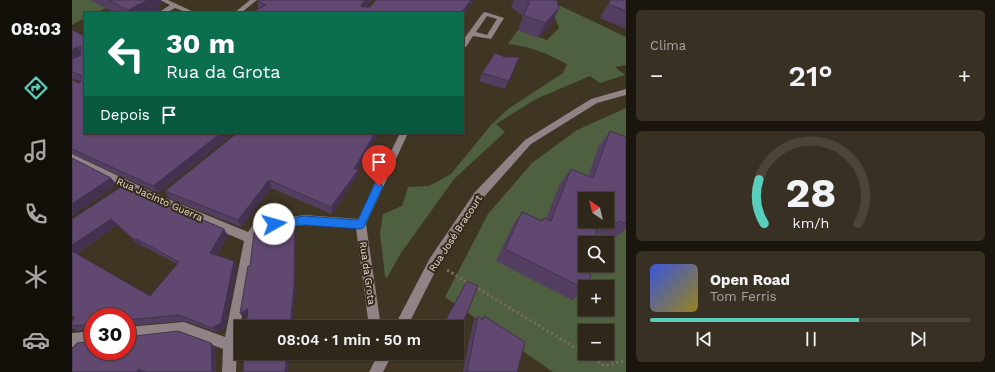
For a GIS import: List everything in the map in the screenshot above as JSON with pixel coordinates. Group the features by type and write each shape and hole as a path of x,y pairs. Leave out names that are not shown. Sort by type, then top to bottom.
{"street":[{"path":"163,0 191,12"},
{"path":"238,12 254,0"},
{"path":"163,12 175,5"},
{"path":"464,44 472,33"},
{"name":"Rua José Bracourt","path":"404,320 434,262 479,195 528,142 594,101 626,92"},
{"path":"229,372 230,345 250,238 258,226 305,220 361,224 404,134"},
{"name":"Rua Jacinto Guerra","path":"72,157 159,200 250,238"},
{"path":"115,194 128,185"},
{"path":"159,200 171,191"},
{"name":"Rua da Grota","path":"361,224 374,320"},
{"path":"136,333 184,328 230,345"},
{"path":"72,340 84,339"}],"path":[{"path":"434,262 605,366 626,360"}],"green space":[{"path":"72,0 91,0 108,7 97,12 84,12 84,19 72,25"},
{"path":"548,0 626,37 626,65 615,67 625,75 600,83 590,76 536,99 496,124 505,132 454,179 401,253 387,278 385,276 380,234 383,214 402,206 408,187 429,186 451,174 491,125 508,109 563,73 567,64 539,51 508,44 518,30 547,40 559,28"},
{"path":"626,108 626,372 553,372 445,297 488,214 532,163 577,130"}],"building":[{"path":"108,0 148,0 128,10"},
{"path":"365,0 361,7 370,7 376,0 471,0 462,12 252,12 266,5 257,1"},
{"path":"527,0 557,0 559,8 545,23 523,15 530,2"},
{"path":"611,0 626,0 626,11 608,4"},
{"path":"73,30 84,36 84,134 220,134 153,186 72,149 72,80 79,83 81,81 81,75 72,72 72,59 81,55 81,47 77,47 72,50"},
{"path":"495,53 505,57 519,57 509,81 482,73"},
{"path":"610,131 626,137 626,224 620,221 618,223 614,221 614,192 578,192 578,228 597,228 595,236 578,236 578,272 586,272 591,275 589,280 578,280 578,286 505,249 522,212 542,221 544,218 551,221 571,169 593,178"},
{"path":"236,134 374,134 354,169 358,170 331,207 269,180 238,220 165,191"},
{"path":"72,158 111,178 72,204"},
{"path":"124,185 224,229 210,253 234,261 221,323 212,328 179,315 136,319 136,308 84,308 84,325 72,326 72,321 75,318 72,316 72,251 150,296 179,262 137,239 135,240 111,219 72,245 72,219"},
{"path":"295,221 294,285 291,320 247,320 248,309 240,313 248,266 250,266 254,233 259,225"},
{"path":"467,281 478,286 464,320 446,320"},
{"path":"478,316 483,320 484,316 525,342 517,372 467,372"},
{"path":"178,331 211,343 212,372 146,372 138,369 137,372 72,372 72,349 77,343 84,342 84,360 136,360 136,336"},
{"path":"244,360 286,360 285,372 243,372"}],"route":[{"path":"274,224 305,220 361,224 379,186"}]}
